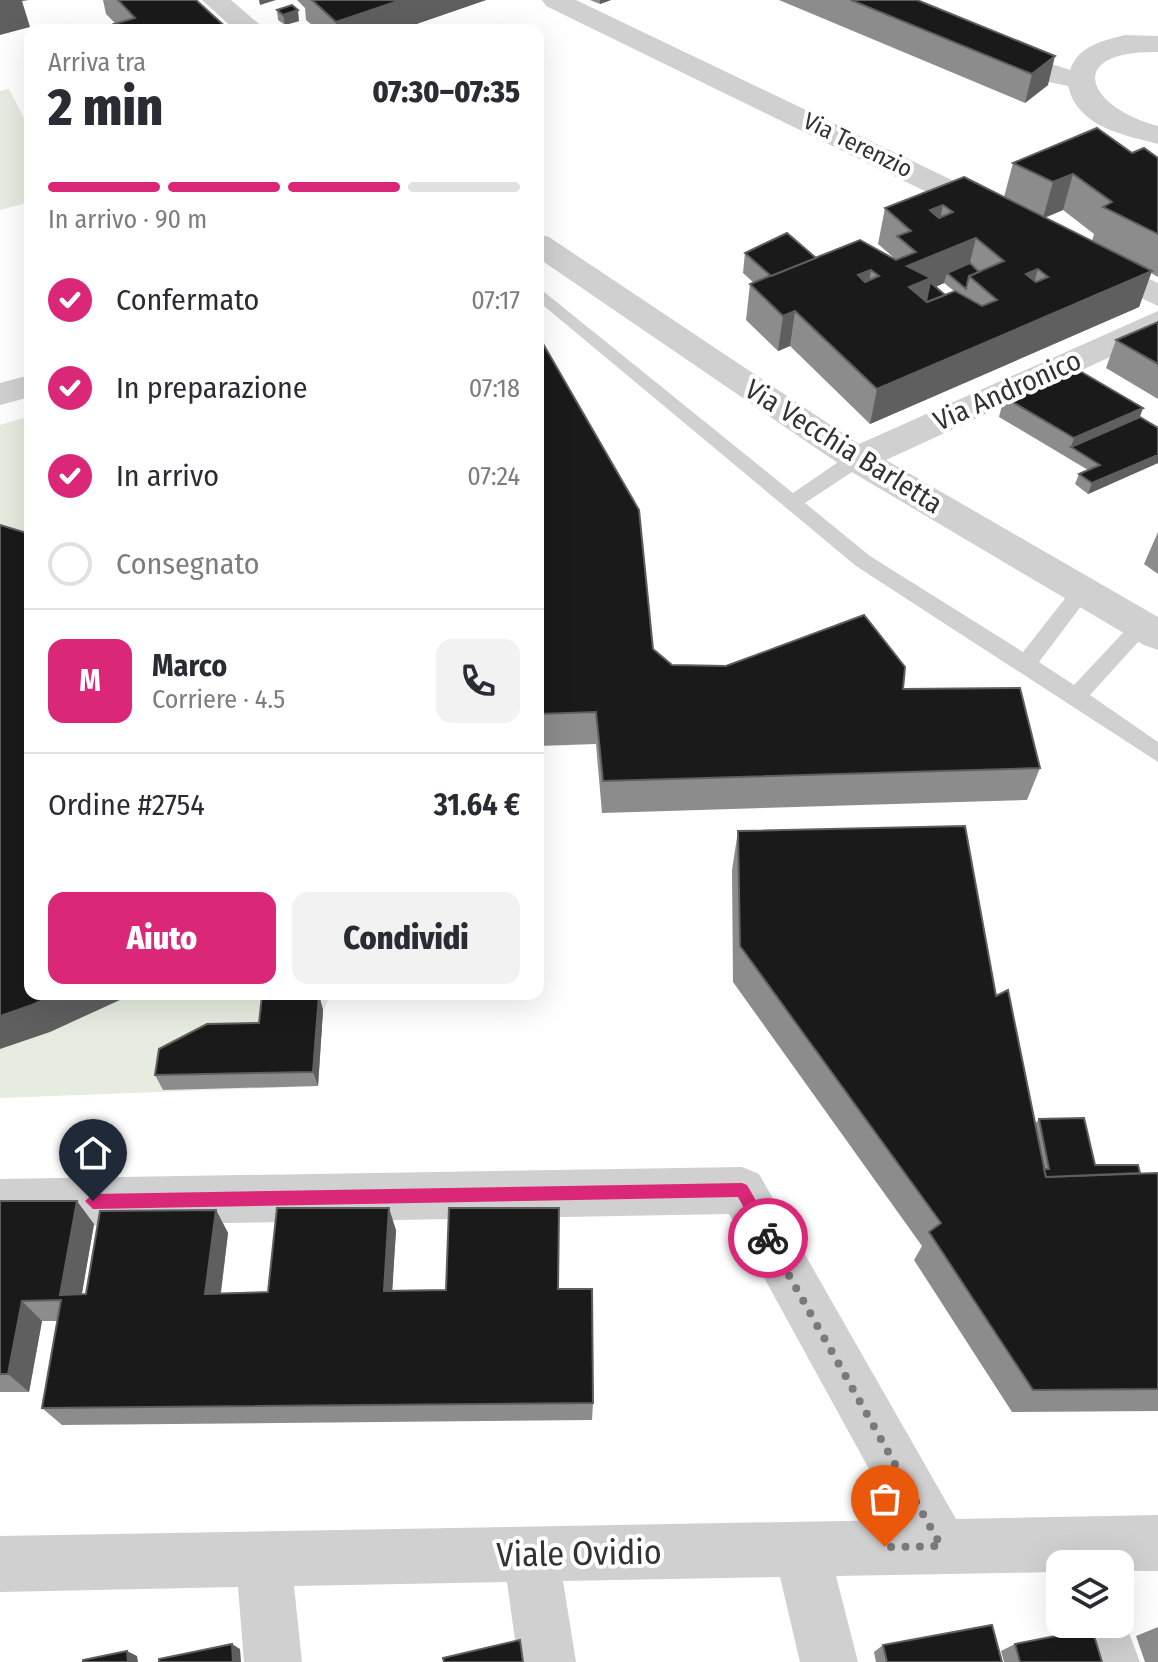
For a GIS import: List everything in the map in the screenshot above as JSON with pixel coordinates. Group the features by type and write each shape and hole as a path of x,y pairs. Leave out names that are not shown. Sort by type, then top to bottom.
{"street":[{"path":"215,0 245,24"},
{"name":"Via Terenzio","path":"555,0 1018,225"},
{"path":"967,42 1040,72 1079,80"},
{"path":"1158,44 1121,46 1096,54 1081,68 1079,80 1088,104 1110,121 1158,135"},
{"name":"Via Vecchia Barletta","path":"544,248 857,459 1150,630"},
{"path":"1074,253 1158,296"},
{"name":"Via Andronico","path":"857,459 1158,322"},
{"path":"0,394 24,388"},
{"path":"0,1203 742,1190 941,1546"},
{"name":"Viale Ovidio","path":"1110,1550 1158,1543"},
{"name":"Viale Ovidio","path":"0,1564 264,1562 941,1546 1046,1553"},
{"path":"801,1548 829,1662"},
{"path":"531,1555 547,1662"},
{"path":"264,1562 273,1662"},
{"path":"1103,1638 1111,1662"}],"lane":[{"path":"544,297 863,561 1076,696 1158,753"},
{"path":"794,501 857,459"},
{"path":"1025,665 1081,592"},
{"path":"1076,696 1150,630"}],"shaded area":[{"path":"9,89 24,118 24,204 0,210 0,91"},
{"path":"24,418 24,1000 328,1000 323,1011 318,1086 0,1098 0,425"}],"building":[{"path":"118,0 196,0 222,24 114,24 135,18"},
{"path":"312,0 401,0 336,22"},
{"path":"851,0 917,0 1055,56 1032,74"},
{"path":"292,5 298,10 283,15 277,10"},
{"path":"1097,128 1132,153 1144,148 1158,158 1158,234 1103,207 1112,202 1073,174 1053,182 1013,163"},
{"path":"964,177 1152,271 877,389 795,311 783,316 750,284 860,240 896,260 916,252 897,236 911,231 885,208","holes":["943,205 953,212 939,218 930,210","976,238 1004,261 969,276 997,300 982,306 955,291 927,302 909,287 931,278 907,266","1038,269 1048,277 1036,282 1026,274","871,270 879,276 865,282 858,275"]},
{"path":"787,233 816,258 771,276 745,253"},
{"path":"970,263 979,272 969,276 966,289 947,273"},
{"path":"930,282 945,295 927,302 926,301"},
{"path":"1158,322 1158,364 1116,340"},
{"path":"544,345 639,510 653,649 672,665 726,666 864,615 905,667 903,689 1020,688 1040,768 603,781 596,712 544,714"},
{"path":"1073,367 1143,408 1074,438 1004,397"},
{"path":"1140,417 1158,428 1158,455 1092,483 1079,474 1100,465 1071,447"},
{"path":"0,525 24,532 24,1000 43,1000 0,1016"},
{"path":"965,826 996,996 1008,990 1046,1177 1158,1173 1158,1389 1033,1390 929,1232 941,1223 740,946 738,831"},
{"path":"262,1000 319,1000 313,1072 155,1075 159,1049 207,1024 259,1023"},
{"path":"1084,1118 1095,1165 1138,1165 1140,1173 1046,1177 1044,1169 1049,1169 1039,1119"},
{"path":"0,1201 77,1201 60,1295 86,1294 100,1211 216,1210 205,1294 268,1292 277,1208 389,1208 384,1291 446,1290 449,1208 559,1208 558,1289 592,1289 593,1403 42,1408 61,1300 22,1301 8,1374 0,1374"},
{"path":"992,1625 1002,1662 887,1662 883,1645"},
{"path":"1046,1638 1095,1638 1102,1662 1020,1662 1015,1644"},
{"path":"520,1640 523,1662 444,1662 443,1658"},
{"path":"232,1644 233,1662 159,1662 159,1659"},
{"path":"127,1651 128,1662 83,1662 83,1660"}],"way so far":[{"path":"768,1238 941,1546 885,1547"}],"route":[{"path":"93,1201 742,1190 768,1238"}]}
